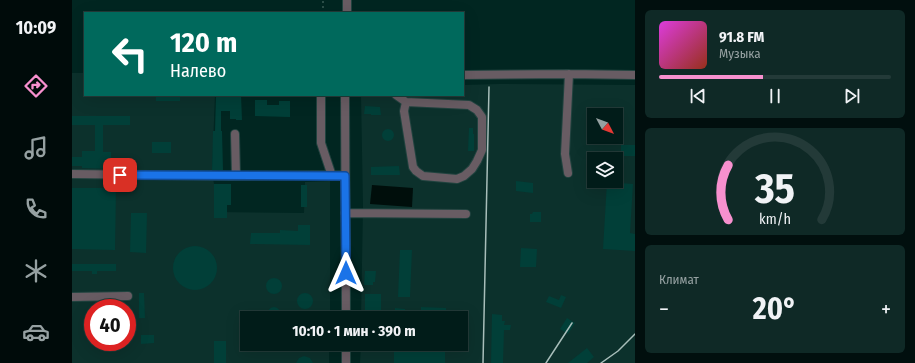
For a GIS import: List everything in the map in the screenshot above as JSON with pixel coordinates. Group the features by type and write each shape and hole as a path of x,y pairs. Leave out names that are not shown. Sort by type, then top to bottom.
{"street":[{"path":"347,0 347,12"},
{"path":"568,174 565,154 569,74"},
{"path":"464,75 635,75"},
{"path":"321,96 321,143 332,176"},
{"path":"345,96 346,311"},
{"path":"397,96 406,102 469,105 477,110 482,117 482,150 472,169 464,176 456,179 423,176 416,172 413,167 404,111 406,102"},
{"path":"235,134 236,176"},
{"path":"72,174 345,176"},
{"path":"345,213 466,214"},
{"path":"72,297 128,296"},
{"path":"346,351 346,363"}],"path":[{"path":"323,0 323,12"}],"shaded area":[{"path":"72,73 84,73 84,96 215,96 212,172 214,184 214,212 304,213 305,182 330,181 330,311 240,311 240,351 329,351 329,363 72,363"},
{"path":"464,85 635,85 635,363 360,363 361,351 468,351 468,311 361,311 363,207 361,96 464,96"},
{"path":"372,185 413,188 412,207 370,204"}],"building":[{"path":"156,96 180,96 180,101 156,101"},
{"path":"216,96 241,96 242,120 230,119 230,111 221,111 223,170 212,170 213,131 215,131"},
{"path":"255,100 267,100 267,105 279,105 279,101 290,101 290,117 255,116"},
{"path":"365,106 380,107 381,115 364,114"},
{"path":"72,116 130,116 130,125 103,125 103,152 111,152 111,169 82,168 82,166 72,166 72,157 82,157 82,151 95,151 95,125 72,125"},
{"path":"469,128 473,128 474,151 468,151"},
{"path":"386,129 390,129 394,135 390,141 386,141 382,137 382,133"},
{"path":"152,142 171,142 171,153 152,153"},
{"path":"621,145 635,145 635,156 623,156 623,152 621,152"},
{"path":"399,166 400,175 371,175 371,167"},
{"path":"516,181 533,183 533,193 516,191"},
{"path":"623,183 633,184 630,233 635,234 635,251 603,249 607,188 623,188"},
{"path":"214,184 231,184 231,205 227,205 227,218 214,218"},
{"path":"301,185 307,185 307,207 301,207"},
{"path":"72,188 116,188 115,250 72,249"},
{"path":"533,212 541,212 541,222 530,222 530,214"},
{"path":"131,213 147,213 146,253 130,252"},
{"path":"298,225 310,225 310,245 250,244 251,233 280,233 280,230 298,231"},
{"path":"191,246 199,246 211,252 217,264 217,272 211,284 199,290 191,290 179,284 173,272 173,264 179,252"},
{"path":"521,248 537,249 536,267 520,267"},
{"path":"400,250 412,250 410,297 398,297"},
{"path":"72,264 116,264 116,271 97,271 97,274 92,274 92,271 72,271"},
{"path":"365,271 376,271 375,282 373,282 373,285 364,285"},
{"path":"274,278 280,280 282,286 280,292 274,294 268,292 266,286 268,280"},
{"path":"139,293 144,293 145,318 139,318"},
{"path":"305,293 311,295 313,301 311,307 305,309 299,307 297,301 299,295"},
{"path":"365,294 381,294 381,311 365,311"},
{"path":"561,295 566,297 561,308 546,302 549,296 559,300"},
{"path":"272,307 276,307 280,311 268,311"},
{"path":"421,307 446,308 446,311 421,311"},
{"path":"395,308 405,309 405,311 395,311"},
{"path":"492,314 502,315 502,321 505,321 504,325 511,325 510,330 504,330 503,363 491,363"},
{"path":"567,318 575,323 568,334 560,329"},
{"path":"141,335 154,335 154,343 141,344"},
{"path":"214,341 226,341 226,363 214,363"},
{"path":"587,348 594,357 587,363 568,363"},
{"path":"394,351 445,351 445,363 394,363"},
{"path":"304,356 310,358 313,363 296,363 299,358"}],"railway":[{"path":"483,363 489,87"},
{"path":"546,363 572,323"},
{"path":"601,363 618,351 635,334"}],"route":[{"path":"120,175 345,176 346,273"}]}
